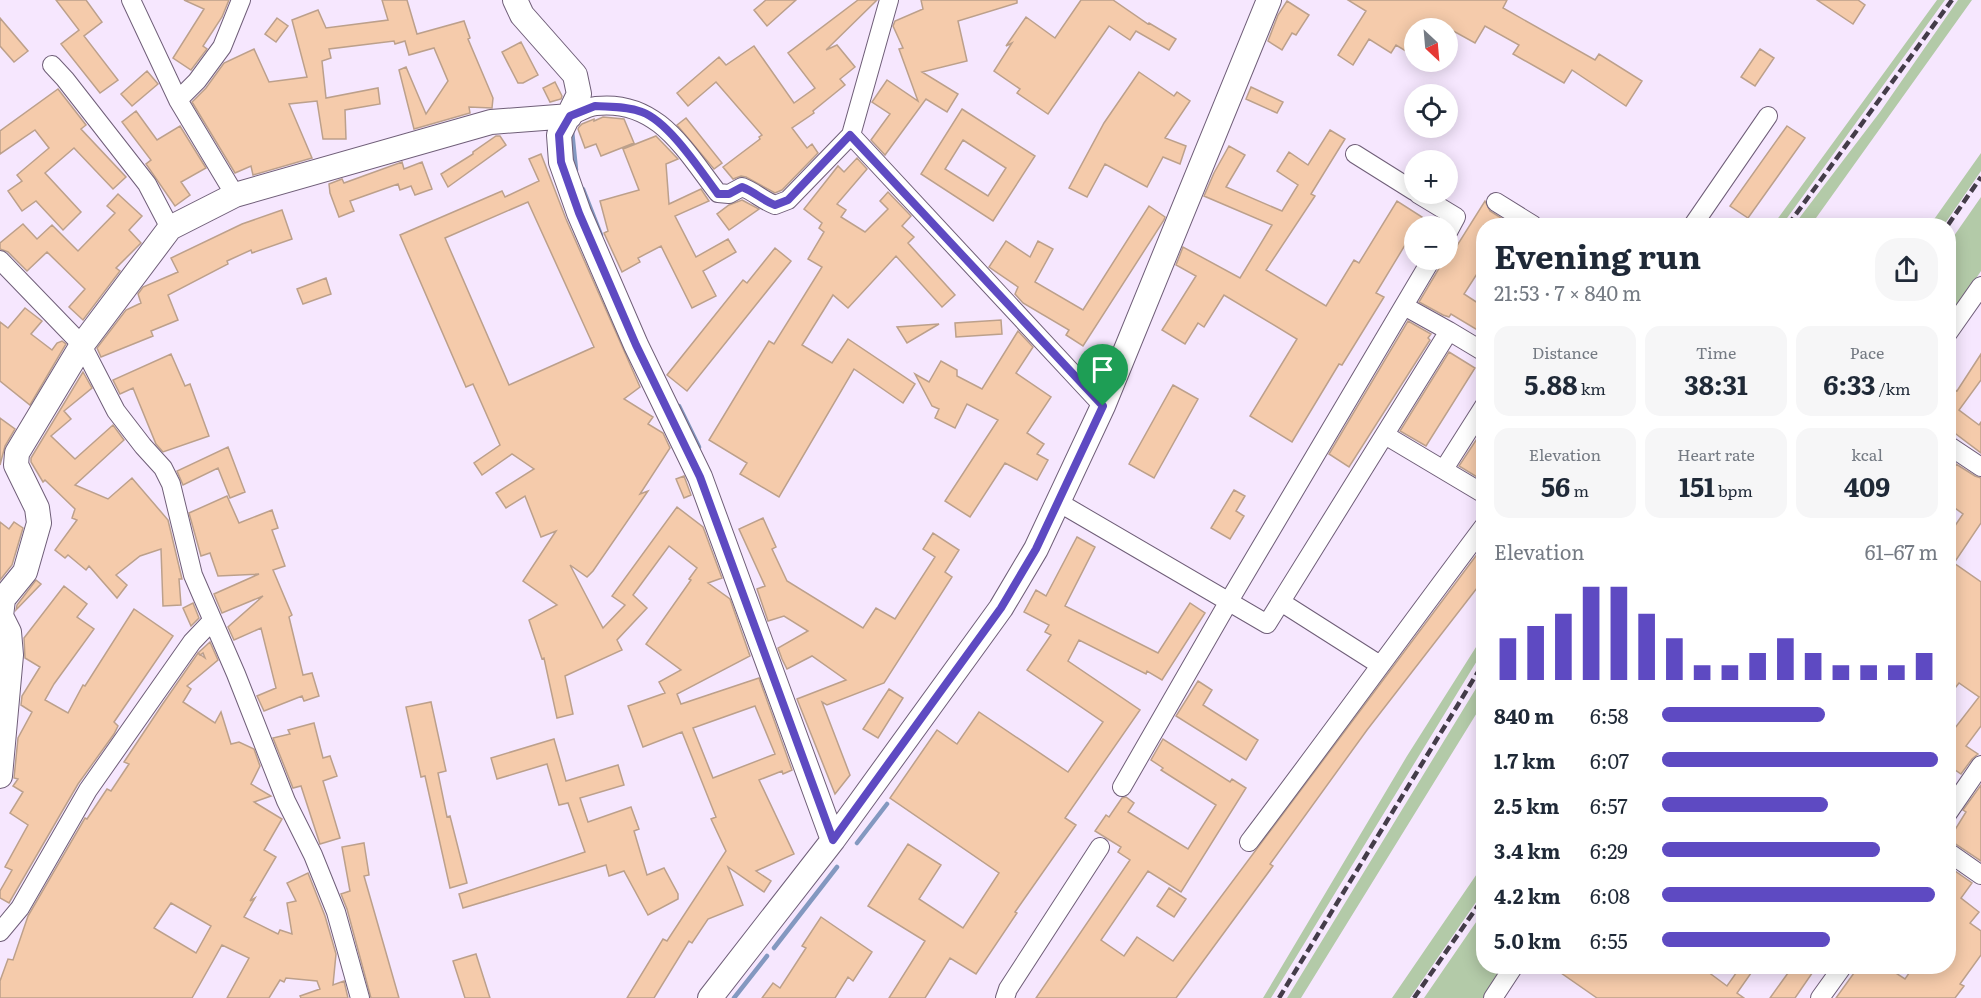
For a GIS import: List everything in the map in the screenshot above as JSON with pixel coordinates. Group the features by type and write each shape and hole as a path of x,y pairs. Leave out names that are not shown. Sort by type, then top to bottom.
{"street":[{"path":"131,0 178,100 235,195"},
{"path":"178,100 197,81 222,47 241,0"},
{"path":"516,0 522,15 575,75 579,94 559,135 561,162 636,345 700,477 833,840"},
{"path":"0,776 11,655 9,632 1,615 3,599 25,572 39,523 37,508 16,465 17,453 82,345 170,228 235,195 491,122 570,116 595,106 620,107 642,112 664,125 718,194 729,194 742,187 756,192 764,201 775,205 788,200 850,135 889,0"},
{"path":"710,998 833,840 1001,608 1036,549 1103,406 1269,0"},
{"path":"52,65 147,184 170,228"},
{"path":"1698,218 1768,116"},
{"path":"850,135 1103,406"},
{"path":"1355,154 1404,185"},
{"path":"1496,202 1522,218"},
{"path":"1435,204 1454,216"},
{"path":"0,260 82,345 116,411 163,468 171,484 193,574 286,801 336,912 360,998"},
{"path":"1122,788 1228,601 1425,270"},
{"path":"1956,322 1981,286"},
{"path":"1404,306 1476,347"},
{"path":"1058,502 1267,624 1449,331"},
{"path":"1444,469 1476,419"},
{"path":"1384,435 1476,489"},
{"path":"1956,450 1981,467"},
{"path":"1248,842 1352,707 1380,665 1476,537"},
{"path":"1281,602 1380,665"},
{"path":"0,932 20,908 88,790 192,642 212,621"},
{"path":"1956,801 1981,765"},
{"path":"1005,998 1008,989 1100,847"},
{"path":"1956,857 1981,874"},
{"path":"1496,997 1510,974"},
{"path":"1820,998 1837,974"}],"green space":[{"path":"1937,0 1945,0 1787,218 1778,218"},
{"path":"1958,0 1972,0 1816,218 1799,218 1880,112"},
{"path":"1981,153 1981,171 1949,218 1935,218"},
{"path":"1981,197 1981,271 1956,308 1956,233"},
{"path":"1476,647 1476,662 1271,998 1263,998 1407,756"},
{"path":"1476,688 1476,714 1301,998 1287,998"},
{"path":"1476,875 1476,902 1410,998 1392,998"},
{"path":"1476,922 1476,974 1500,974 1483,998 1424,998"}],"building":[{"path":"56,0 86,0 102,22 84,36 118,80 100,93 61,44 79,30"},
{"path":"184,0 229,0 222,17 203,46 207,49 191,70 173,58 204,9"},
{"path":"382,0 407,0 417,34 464,21 470,38 468,39 493,98 492,108 469,107 470,113 414,129 399,70 406,67 426,114 448,81 434,48 409,55 405,41 395,44 394,41 329,49 331,58 322,61 326,98 378,88 380,104 345,110 346,139 323,139 317,101 289,104 312,158 253,175 251,166 235,173 192,102 206,88 224,63 254,49 269,82 307,77 292,20 318,10 326,28 388,20"},
{"path":"766,0 796,0 767,26 754,10"},
{"path":"858,0 877,0 826,50 837,45 855,67 840,79 845,85 813,111 814,113 792,128 807,148 812,144 818,153 782,190 775,193 746,177 733,179 723,167 760,139 762,135 716,82 688,106 677,93 719,57 726,65 754,46 794,103 815,88 788,53"},
{"path":"921,0 1017,0 1017,3 958,21 967,61 922,72 958,94 947,112 926,99 885,155 871,140 890,114 872,102 887,80 918,101 899,49 903,48 893,26 895,21 923,9"},
{"path":"1081,0 1113,0 1148,24 1176,39 1169,50 1136,31 1130,40 1109,26 1048,114 1017,93 1020,89 994,71 1012,43 1006,46 1026,17 1055,38"},
{"path":"1348,0 1507,0 1503,8 1595,60 1599,54 1642,81 1626,106 1572,70 1564,83 1513,54 1519,45 1485,26 1475,43 1458,34 1458,18 1404,18 1404,50 1396,45 1391,53 1369,39 1353,65 1338,55 1366,11"},
{"path":"1817,0 1858,0 1865,5 1853,24"},
{"path":"1287,1 1309,15 1296,35 1292,33 1282,50 1268,41 1278,15"},
{"path":"0,18 28,51 14,62 0,46"},
{"path":"277,18 288,26 276,42 265,34"},
{"path":"521,42 538,75 523,83 518,83 502,52"},
{"path":"1760,49 1774,58 1755,86 1741,77"},
{"path":"147,71 158,84 132,106 121,94"},
{"path":"1139,72 1174,96 1177,92 1190,101 1165,138 1186,146 1180,164 1163,157 1147,187 1105,164 1087,197 1069,188 1104,123"},
{"path":"555,82 562,96 561,99 550,102 543,88"},
{"path":"1251,87 1283,102 1277,113 1246,99"},
{"path":"58,89 86,125 81,129 126,177 113,189 74,148 45,173 81,212 63,230 36,201 22,211 8,191 22,181 17,175 49,148 35,130 0,154 0,131"},
{"path":"962,109 1035,156 993,221 921,174","holes":["963,140 1006,168 988,196 945,169"]},
{"path":"136,111 157,140 180,126 206,168 181,182 190,195 175,206 146,164 151,160 122,122"},
{"path":"603,117 624,119 634,143 601,156 596,144 585,148 579,127"},
{"path":"686,118 722,163 714,169 677,125"},
{"path":"1787,126 1805,138 1748,218 1730,206"},
{"path":"1330,130 1345,139 1311,194 1315,196 1266,270 1326,306 1354,260 1359,263 1397,201 1420,216 1404,216 1404,247 1376,293 1384,297 1342,365 1339,364 1292,442 1250,416 1297,339 1224,295 1204,327 1198,323 1185,344 1162,330 1196,276 1176,265 1183,247 1240,278 1272,225 1204,196 1229,146 1245,155 1226,187 1282,211 1298,185 1277,171 1289,152 1308,165"},
{"path":"496,136 500,136 506,145 448,187 441,174"},
{"path":"656,136 678,159 666,164 669,204 701,189 709,201 675,216 696,257 728,239 736,252 703,271 716,296 692,308 661,246 638,258 640,262 622,272 604,233 608,231 600,201 639,190 623,149"},
{"path":"541,154 566,219 640,387 624,399 653,417 648,424 663,433 670,448 640,494 648,491 593,571 587,577 570,565 603,628 625,605 612,596 677,507 703,527 722,578 708,583 730,599 750,656 677,694 681,704 759,678 792,770 783,774 782,771 759,780 794,854 756,871 771,881 764,892 728,867 743,905 708,919 692,943 689,941 654,998 627,998 663,939 667,941 726,851 711,819 716,817 682,732 643,747 628,706 665,693 659,682 681,670 646,644 697,568 669,546 633,595 647,608 617,640 622,650 565,676 573,714 557,718 544,658 542,659 529,620 557,605 523,581 556,531 541,537 525,496 506,508 496,493 534,469 512,454 482,475 474,463 500,445 473,384 466,387 400,235 502,191 505,197 539,181 529,159","holes":["528,202 594,347 509,385 445,238","755,706 775,754 713,778 693,728"]},
{"path":"857,158 867,169 837,204 846,210 841,217 865,232 888,209 880,201 888,192 911,216 902,226 914,237 908,243 955,295 942,307 896,256 848,308 833,295 802,345 832,363 848,339 915,384 903,403 854,369 779,497 740,474 747,463 709,440 769,341 774,344 822,267 808,259 824,232 819,228 822,223 804,209 838,166 844,172"},
{"path":"402,162 404,169 422,162 432,189 415,195 411,186 400,190 398,184 350,201 354,211 339,217 329,184 342,179 344,183"},
{"path":"118,194 142,216 129,230 141,243 116,268 120,271 83,320 69,307 85,289 47,252 27,271 8,252 0,249 0,243 23,224 37,239 52,225 78,251 115,213 107,206"},
{"path":"742,200 759,209 729,230 717,214 729,205"},
{"path":"1485,201 1490,211 1501,218 1476,218 1476,275 1464,294 1476,302 1476,329 1451,314 1449,317 1443,315 1419,302 1438,270 1458,270 1458,244"},
{"path":"1149,206 1165,217 1164,220 1083,346 1066,335 1069,330 1023,303 1015,294 1018,287 989,267 1006,241 1030,257 1038,241 1053,249 1035,282 1083,310"},
{"path":"282,210 292,239 252,253 251,250 168,295 178,320 151,331 153,336 101,357 97,348 126,310 141,303 138,294 143,287 178,272 171,258 242,224"},
{"path":"775,248 791,261 687,391 667,375 743,280 747,283"},
{"path":"326,278 331,294 303,304 297,289"},
{"path":"25,308 42,321 31,334 52,350 57,343 62,341 66,344 30,405 0,381 0,322 8,328"},
{"path":"1001,320 1002,334 956,337 955,323"},
{"path":"1408,321 1431,334 1428,338 1430,340 1349,467 1329,454"},
{"path":"939,324 907,343 897,327"},
{"path":"1018,331 1033,347 1016,373 1051,397 1027,433 1044,444 1037,454 1048,460 1037,480 1005,463 970,517 945,501 998,420 967,404 955,428 935,418 939,409 932,406 915,374 929,382 941,361 957,370 957,376 982,389"},
{"path":"1449,352 1475,368 1426,446 1400,431"},
{"path":"171,354 185,386 190,384 209,436 163,452 156,444 133,388 120,394 113,380"},
{"path":"1981,354 1981,380 1959,410 1979,425 1981,422 1981,453 1956,434 1957,391"},
{"path":"83,372 92,388 64,411 71,419 51,436 75,459 113,425 124,440 75,485 108,499 132,478 168,520 182,579 179,579 181,605 163,606 161,549 140,556 116,575 127,585 117,598 89,566 86,570 68,555 65,558 55,550 77,520 72,518 75,509 45,480 43,482 31,458"},
{"path":"1173,385 1198,399 1154,478 1129,464"},
{"path":"0,418 15,429 5,446 0,465"},
{"path":"1476,440 1476,476 1459,466"},
{"path":"228,447 245,492 230,498 218,468 183,485 177,471"},
{"path":"1956,464 1981,478 1981,523 1956,560 1956,524 1963,514 1956,509"},
{"path":"684,476 691,495 684,498 676,479"},
{"path":"1234,490 1245,496 1236,511 1244,516 1230,539 1211,528"},
{"path":"227,496 239,523 272,510 278,528 272,530 285,566 273,570 292,615 289,617 303,675 312,673 319,696 304,701 302,696 264,711 257,696 276,688 261,628 234,640 228,627 263,596 222,613 214,594 259,574 218,576 210,553 201,556 189,513"},
{"path":"763,518 776,547 772,549 787,581 863,628 876,608 895,619 935,557 923,549 933,533 959,550 945,572 952,577 884,683 827,705 822,702 850,775 835,794 797,699 846,680 812,656 787,669 778,648 808,631 784,616 768,621 757,589 765,586 739,529"},
{"path":"0,522 9,529 14,522 23,528 12,565 0,580"},
{"path":"1077,537 1095,547 1065,606 1158,653 1190,603 1205,613 1162,680 1079,640 1068,661 1140,710 1065,818 1076,825 1015,912 1017,913 976,974 950,958 925,998 889,998 925,941 868,906 908,844 941,865 919,899 963,928 999,873 890,798 937,730 957,744 979,712 1068,772 1103,722 1027,670 1051,635 1045,632 1049,625 1024,612 1036,590 1046,596"},
{"path":"1476,556 1476,589 1367,730 1270,864 1273,866 1176,998 1036,998 1130,860 1118,852 1121,847 1095,831 1106,815 1109,817 1122,798 1126,797 1134,803 1128,812 1188,849 1216,805 1161,770 1163,768 1151,760 1163,739 1230,782 1232,779 1246,788 1181,892 1148,871 1101,940 1124,956 1137,937 1173,961"},
{"path":"1956,564 1981,582 1981,726 1966,746 1978,754 1961,774 1956,771 1956,727 1979,697 1959,683 1956,687"},
{"path":"36,580 41,584 16,610 17,605"},
{"path":"64,586 87,604 77,617 94,629 45,700 68,713 83,685 85,686 134,609 173,636 114,722 118,726 114,734 78,784 9,903 0,898 0,891 12,870 5,867 28,825 10,813 23,792 13,786 18,779 14,778 18,738 32,712 21,705 22,696 40,667 25,658 24,638"},
{"path":"193,603 199,618 191,626 183,608"},
{"path":"210,642 218,660 187,686 191,689 183,702 215,723 221,712 231,744 239,742 254,749 260,766 251,784 271,796 254,802 282,819 264,850 276,857 250,901 255,898 244,917 278,934 280,930 292,934 287,903 296,901 287,883 308,873 325,916 336,954 333,985 344,981 348,998 301,998 300,996 320,989 317,981 286,978 284,982 280,980 269,998 227,998 249,958 222,945 192,998 0,998 0,981 8,959 13,960 28,916 85,818 87,819 107,789 111,791 129,764 124,762 198,653","holes":["171,903 211,926 196,953 154,928"]},
{"path":"1198,681 1212,690 1203,705 1258,740 1246,760 1176,716"},
{"path":"889,689 903,698 878,738 863,729"},
{"path":"431,702 446,771 438,773 447,817 450,816 467,883 450,888 425,776 421,777 406,707"},
{"path":"314,723 323,758 330,756 337,776 323,781 340,838 320,844 301,786 293,788 273,738 290,734 288,730"},
{"path":"554,739 566,781 618,765 624,785 580,798 588,822 631,807 639,829 634,831 647,875 664,868 678,894 678,899 648,915 624,871 609,876 606,865 463,908 459,894 585,852 568,803 559,805 547,764 497,779 491,758"},
{"path":"1981,785 1981,861 1956,844 1956,828 1966,812 1963,810"},
{"path":"364,843 369,875 364,876 399,998 371,998 341,894 350,891 342,847"},
{"path":"1956,872 1972,883 1961,898 1979,912 1970,923 1981,931 1981,955 1960,984 1964,986 1955,998 1836,998 1853,974 1897,974 1905,979 1908,974 1956,974"},
{"path":"1169,888 1186,899 1174,917 1157,906"},
{"path":"821,917 872,952 853,981 848,977 835,998 762,998 773,983 780,988 806,948 802,946"},
{"path":"476,954 490,998 465,998 453,961"},
{"path":"1562,974 1711,974 1727,986 1735,974 1750,974 1737,993 1744,998 1597,998"},
{"path":"1787,974 1812,974 1795,998 1770,998"}],"waterway":[{"path":"572,131 576,170"},
{"path":"583,189 601,235"},
{"path":"679,406 699,447"},
{"path":"857,843 887,804"},
{"path":"774,948 837,867"},
{"path":"734,998 767,956"}],"railway":[{"path":"1793,218 1952,0"},
{"path":"1953,218 1981,177"},
{"path":"1279,998 1476,675"},
{"path":"1414,998 1476,909"}],"route":[{"path":"595,106 620,107 642,112 664,125 718,194 729,194 742,187 756,192 764,201 775,205 788,200 850,135 1103,406 1036,549 1001,608 833,840 700,477 636,345 579,213 561,162 559,135 570,116 595,106"}]}
